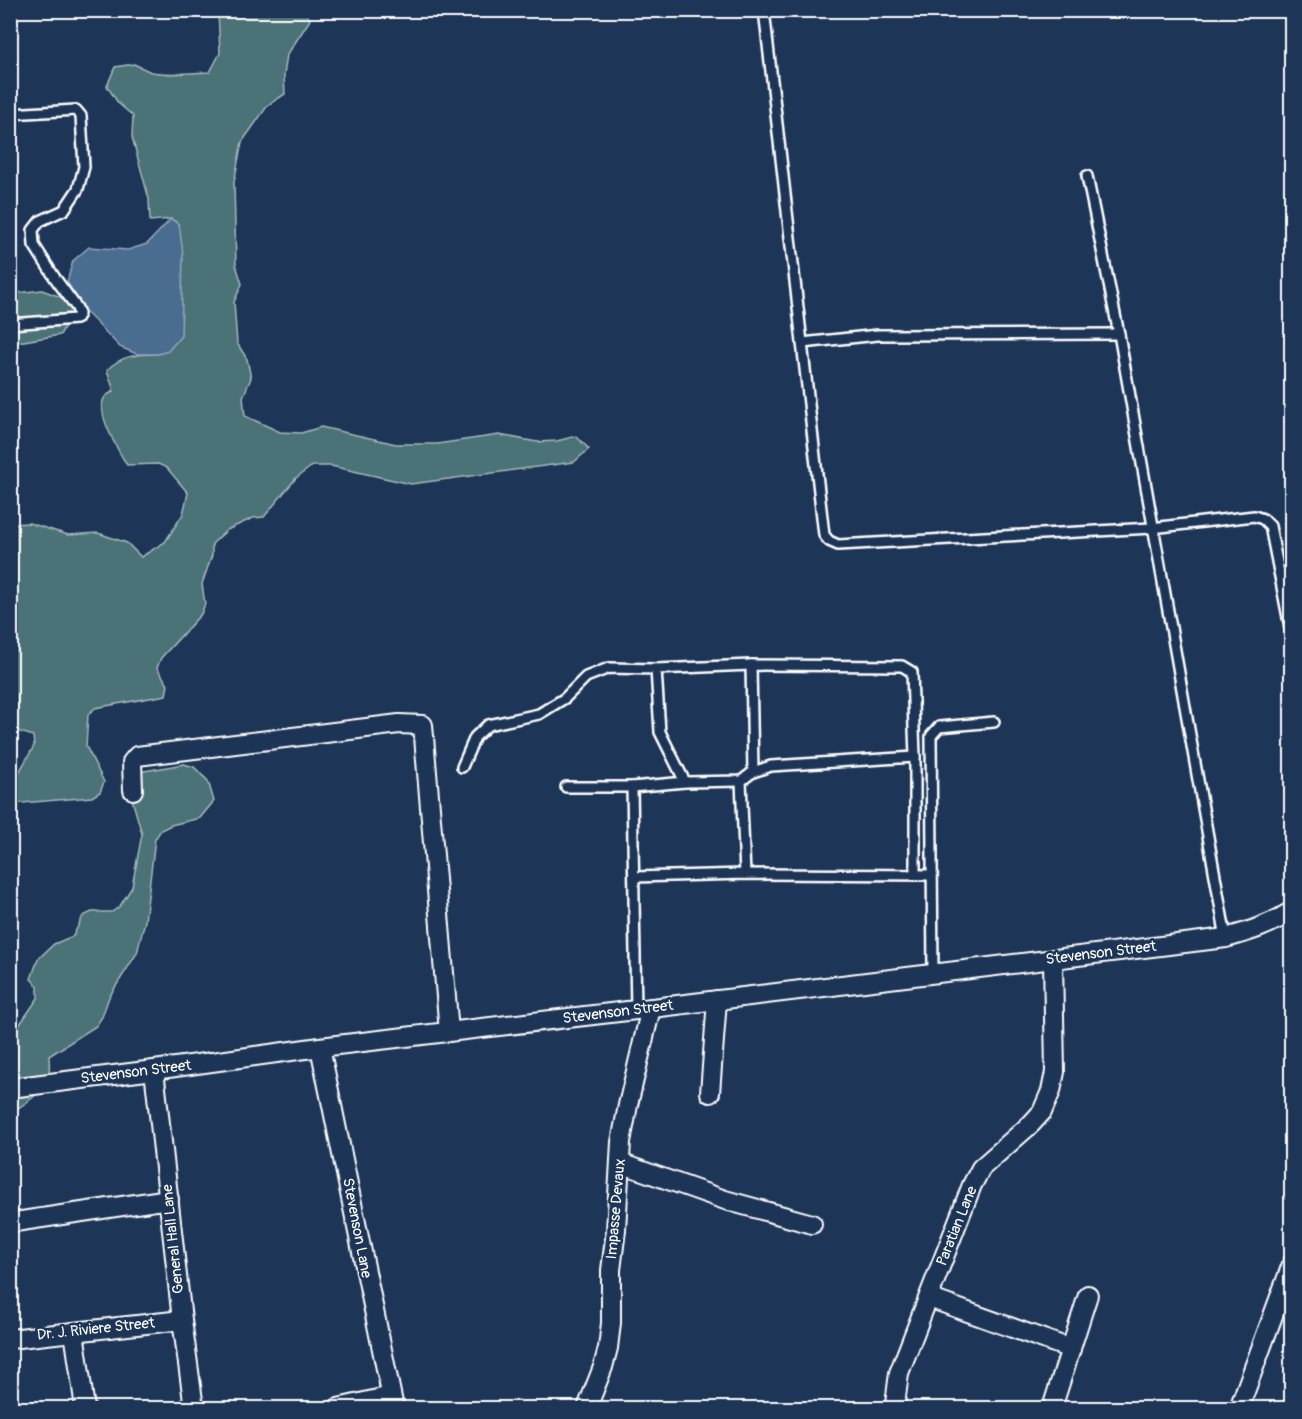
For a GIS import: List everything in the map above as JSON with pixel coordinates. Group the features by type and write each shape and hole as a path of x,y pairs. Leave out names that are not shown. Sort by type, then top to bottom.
{"street":[{"path":"133,790 132,762 137,756 399,724 423,725 449,1032"},
{"name":"Stevenson Street","path":"10,1088 320,1047 1226,938 1255,930 1292,911"},
{"name":"Paratian Lane","path":"896,1408 899,1373 972,1185 981,1168 1042,1112 1051,1091 1055,1072 1053,959"},
{"path":"710,1093 717,1000"},
{"name":"Impasse Devaux","path":"587,1408 608,1348 611,1323 611,1270 616,1230 621,1142 643,1009"},
{"name":"Stevenson Lane","path":"320,1047 393,1402"},
{"name":"General Hall Lane","path":"154,1070 194,1408"},
{"path":"620,1163 725,1200 812,1224"},
{"path":"15,1222 169,1199"},
{"path":"1239,1408 1292,1264"},
{"path":"1052,1408 1088,1294"},
{"path":"928,1298 1071,1349"},
{"name":"Dr. J. Riviere Street","path":"10,1339 182,1320"},
{"path":"74,1332 85,1408"},
{"path":"338,1408 393,1402"}],"lane":[{"path":"764,10 824,535 838,545 1152,528 1254,516 1263,519 1270,526 1292,638"},
{"path":"10,114 76,110 81,116 84,167 78,189 64,210 40,221 33,231 34,245 79,314 76,319 10,324"},
{"path":"1087,176 1119,334 1226,938"},
{"path":"802,343 878,335 1119,334"},
{"path":"751,665 753,772"},
{"path":"462,767 475,737 488,726 538,714 565,698 586,677 609,668 656,669 751,665 902,666 912,672 915,876"},
{"path":"656,669 660,732 685,782"},
{"path":"933,973 931,736 939,727 994,722"},
{"path":"566,788 741,781 753,772 771,766 915,757"},
{"path":"741,781 745,874"},
{"path":"632,787 634,877 643,1009"},
{"path":"634,877 745,874 932,875"}],"green space":[{"path":"218,11 305,11 310,20 287,55 284,75 285,94 268,105 242,142 234,182 236,265 242,284 234,302 237,343 247,359 251,378 243,397 245,416 280,432 301,433 321,427 396,444 437,444 499,435 537,442 557,441 576,436 589,449 574,462 411,484 331,466 312,466 296,478 264,517 253,518 227,530 212,544 212,555 202,584 205,604 201,614 161,658 157,668 168,685 166,695 95,708 88,715 86,746 104,782 100,792 92,797 11,804 11,772 18,774 34,746 33,736 11,729 10,524 29,523 68,535 98,533 127,543 141,557 165,542 183,514 188,493 167,468 158,464 127,465 109,431 103,412 102,403 105,397 114,391 107,370 124,358 158,354 179,224 171,219 150,221 149,199 132,137 133,116 118,103 107,86 115,67 134,64 151,72 170,74 210,72 220,53"},
{"path":"42,290 69,300 74,309 60,335 11,343 10,294"},
{"path":"184,764 194,767 208,781 214,801 200,818 171,825 161,830 155,839 145,921 137,953 109,997 96,1026 49,1056 49,1071 40,1090 29,1101 11,1112 11,1037 38,998 38,986 31,979 38,959 54,944 73,936 83,916 92,912 112,912 120,906 132,887 142,834 127,782 133,773"}],"water":[{"path":"171,219 179,224 183,254 181,336 168,351 158,354 137,354 120,347 84,310 67,282 73,261 89,247 128,250 147,244"}]}
